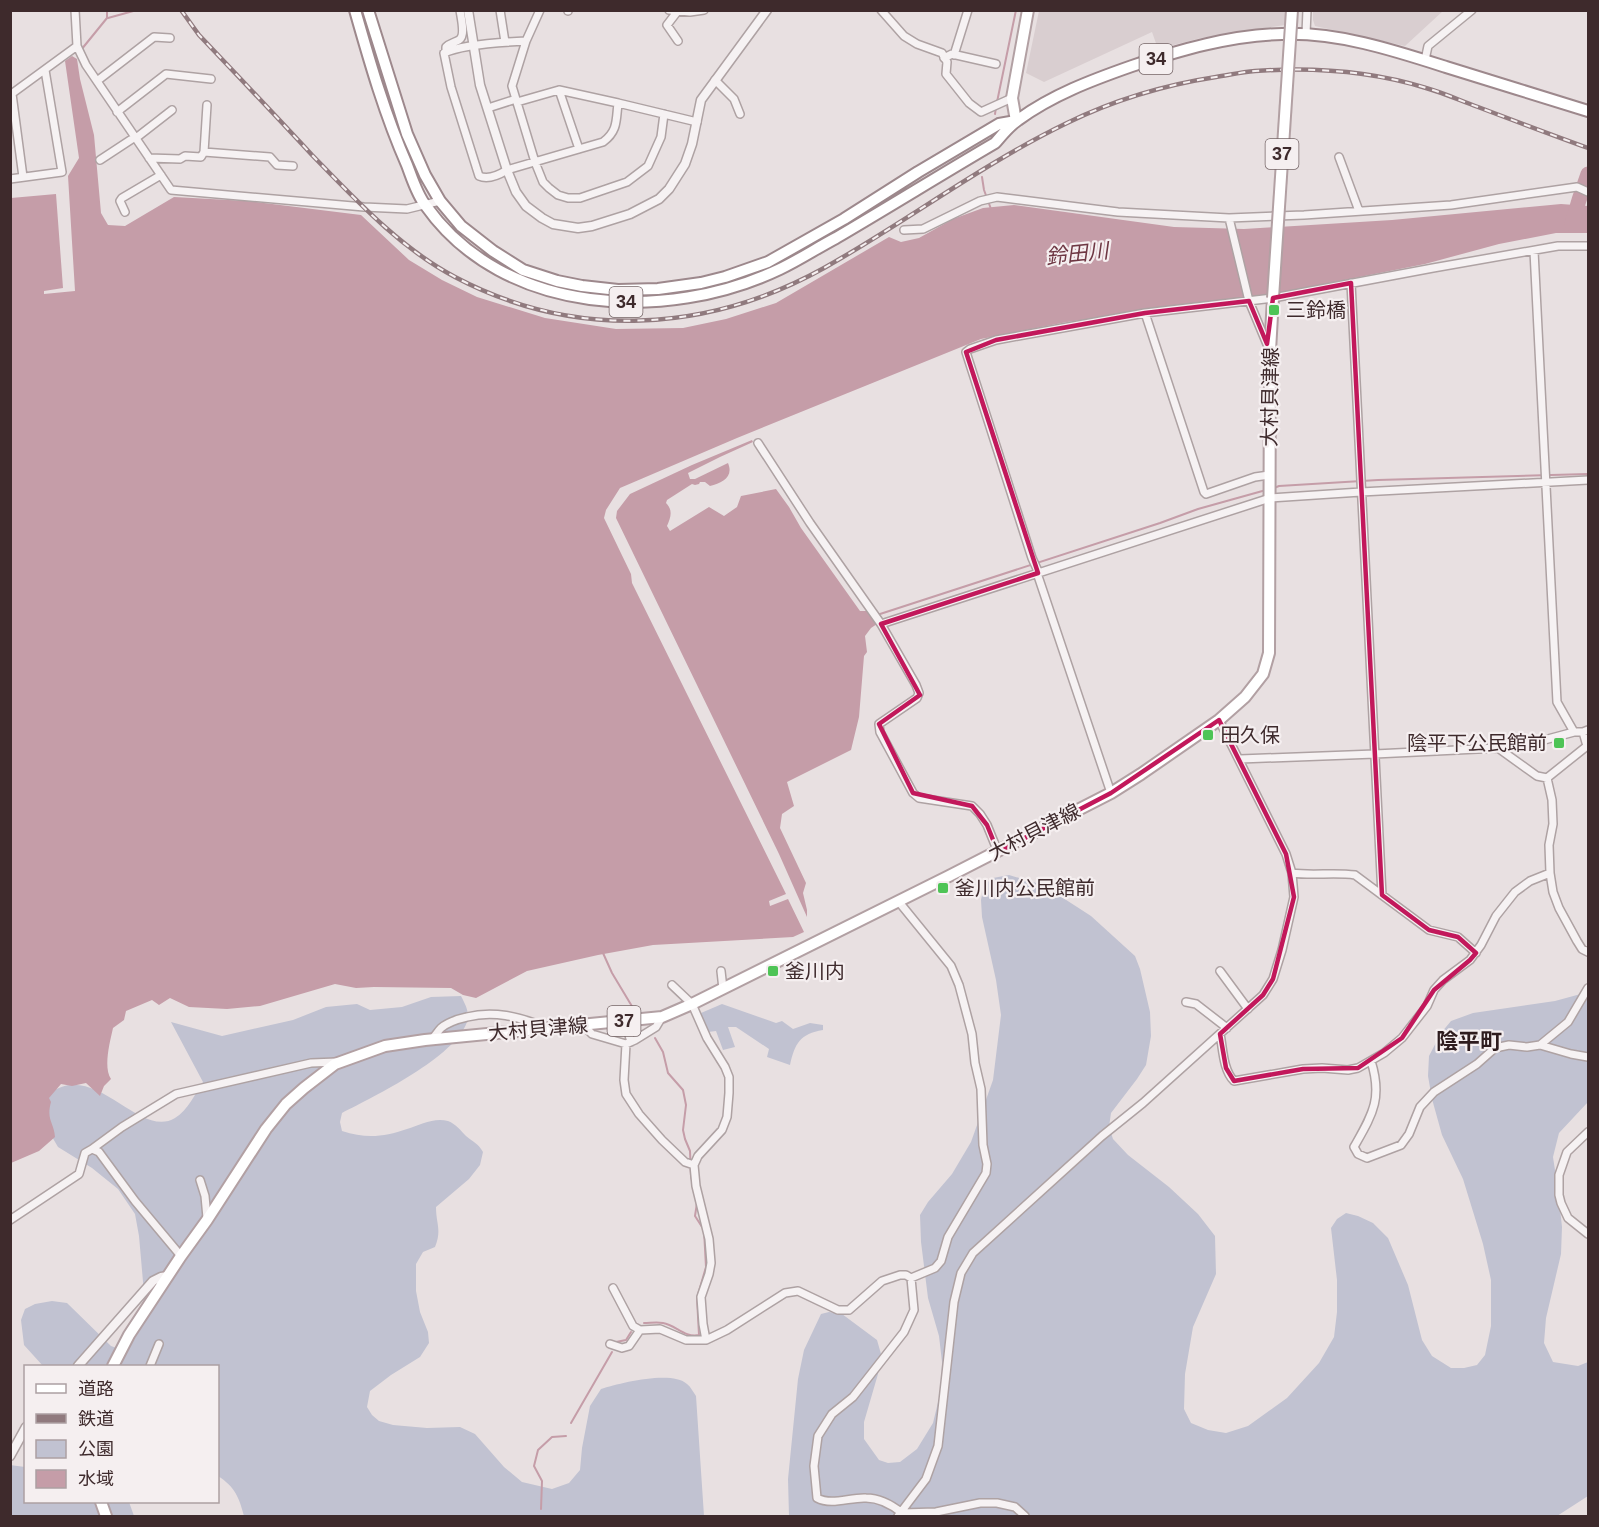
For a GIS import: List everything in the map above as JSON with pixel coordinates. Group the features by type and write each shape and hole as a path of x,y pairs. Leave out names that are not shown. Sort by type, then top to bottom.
{"main road":[{"name":"34","path":"355,10 400,149 425,205 468,251 510,277 540,289 600,301 649,302 681,298 729,289 781,269 995,142 1016,121 1062,93 1147,61 1224,41 1281,33 1339,37 1425,60 1588,111"},
{"name":"34","path":"368,10 407,134 425,175 440,201 461,226 493,251 523,270 582,286 618,290 658,289 701,283 768,262 844,219 999,124 1016,121"},
{"path":"1016,121 1007,100 1028,10"},
{"name":"大村貝津線","path":"114,1365 129,1335 266,1130 286,1104 335,1064 385,1046 662,1017 899,902 1111,793 1219,720 1245,697 1263,674 1269,653 1270,351 1292,10"}],"street":[{"path":"75,10 77,46 82,57 171,190 407,209 440,201"},
{"path":"460,10 462,36 460,40 448,44 444,53 451,87 480,176 484,178 500,175 507,170 603,142 615,128 618,103"},
{"path":"468,10 480,85 516,192 526,206 542,218 553,224 578,228 630,214 664,194 686,164 701,100 767,10"},
{"path":"500,10 504,42"},
{"path":"540,10 526,41 512,87 534,162 543,182 549,188 558,195 580,198 627,182 648,166 661,138 664,114"},
{"path":"678,41 667,25 673,11 704,10"},
{"path":"881,10 904,36 917,44 942,53 947,62 946,74 969,103 981,112 1007,100"},
{"path":"954,55 968,10"},
{"path":"1306,34 1307,10"},
{"path":"1425,60 1428,46 1448,25 1473,10"},
{"path":"97,81 154,37 170,38"},
{"path":"446,52 474,46 526,41"},
{"path":"24,177 11,94 77,46"},
{"path":"944,58 952,54 996,64"},
{"path":"10,179 62,172 45,70"},
{"path":"117,112 166,74 211,79"},
{"path":"715,80 734,99 740,114"},
{"path":"488,108 559,90 697,122"},
{"path":"559,90 579,149"},
{"path":"149,158 201,157 204,152 207,105"},
{"path":"100,160 172,110"},
{"path":"204,152 270,157 277,165 293,166"},
{"path":"1338,157 1359,211"},
{"path":"125,212 120,201 122,198 161,175"},
{"path":"904,230 923,229 980,201 992,198 1230,222 1451,205 1577,187 1588,192"},
{"path":"1230,222 1249,298 1270,351"},
{"path":"1111,793 966,352 996,340 1145,313 1249,298 1273,298 1558,246 1588,246"},
{"path":"1534,251 1557,702 1574,732"},
{"path":"1351,283 1382,895"},
{"path":"1145,313 1204,492 1206,494 1255,477 1270,479"},
{"path":"758,443 880,623 919,693 917,698 879,724 880,732 913,793 919,798 972,806 987,825 998,852"},
{"path":"880,623 1270,497 1545,478 1588,480"},
{"path":"900,1515 926,1479 938,1446 954,1302 961,1273 973,1253 1102,1136 1221,1034 1263,995 1273,979 1294,897 1293,873 1286,854 1219,720"},
{"path":"1240,759 1498,748 1586,731 1587,746 1547,778 1536,776 1498,748"},
{"path":"1547,778 1552,800 1553,824 1549,845 1553,892 1577,941 1582,949 1588,952"},
{"path":"1293,873 1355,875 1429,930 1458,938 1476,953"},
{"path":"1221,1034 1226,1068 1234,1081 1303,1069 1348,1070 1358,1068 1384,1053 1402,1038 1427,1006 1434,990 1476,953 1496,916 1515,892 1530,881 1550,873"},
{"path":"899,902 951,966 959,985 972,1034 981,1089 983,1145 987,1164 986,1173 948,1237 941,1261 935,1268 911,1278"},
{"path":"721,971 723,989"},
{"path":"1220,971 1248,1009"},
{"path":"672,985 692,1004 707,1038 729,1077 727,1118 722,1130 690,1164"},
{"path":"1540,1045 1568,1022 1588,988"},
{"path":"1186,1002 1196,1004 1227,1028"},
{"path":"431,1040 442,1027 456,1019 478,1014 497,1014 522,1019 548,1028"},
{"path":"584,1026 592,1034 629,1043 656,1027 662,1017"},
{"path":"625,1021 629,1043 624,1080 626,1094 639,1114 662,1140 690,1164 696,1186 709,1239 711,1263 701,1297 706,1340"},
{"path":"1371,1061 1377,1094 1373,1113 1354,1147 1358,1154 1367,1158 1401,1145 1409,1134 1420,1107 1434,1092 1477,1064 1495,1048 1509,1045 1527,1047 1540,1045 1588,1057"},
{"path":"10,1220 80,1174 85,1153 176,1094 311,1063 342,1062"},
{"path":"1588,1132 1567,1152 1559,1175 1559,1195 1568,1218 1588,1234"},
{"path":"92,1149 99,1152 135,1201 181,1256"},
{"path":"200,1180 205,1196 207,1220"},
{"path":"613,1288 633,1326 640,1330 660,1329 686,1340 706,1340 727,1330 785,1293 798,1291 838,1310 849,1310 882,1281 900,1275 911,1278 914,1310 904,1332 853,1396 832,1414 818,1436 813,1466 817,1498 825,1502 873,1498 893,1506 900,1515"},
{"path":"79,1365 153,1281 168,1276"},
{"path":"610,1344 622,1348 629,1346 640,1330"},
{"path":"150,1365 159,1344"},
{"path":"10,1456 24,1431"},
{"path":"900,1515 936,1512 980,1503 997,1503 1015,1507 1025,1516"}],"highlighted area":[{"path":"1351,283 1382,895 1429,930 1458,937 1476,953 1470,960 1434,990 1402,1038 1358,1068 1303,1069 1234,1081 1226,1068 1220,1034 1263,995 1273,979 1294,897 1286,854 1219,720 1111,793 998,852 987,825 972,806 913,793 879,724 920,695 881,624 1038,573 966,352 996,340 1145,313 1249,301 1267,344 1273,298"}],"shaded area":[{"path":"1286,10 1285,25 1201,38 1158,49 1152,32 1044,82 1026,73 1039,11"},
{"path":"1313,10 1443,11 1405,46 1315,26"}],"green space":[{"path":"1009,875 1043,885 1091,916 1135,956 1140,969 1150,1012 1151,1036 1146,1065 1111,1113 1109,1127 1113,1139 1128,1155 1169,1187 1198,1214 1215,1236 1216,1274 1193,1327 1185,1374 1184,1409 1191,1423 1208,1430 1226,1433 1248,1426 1287,1398 1319,1363 1334,1337 1337,1312 1337,1280 1331,1228 1337,1219 1346,1213 1373,1223 1388,1238 1408,1285 1422,1340 1432,1356 1451,1368 1477,1365 1485,1355 1491,1326 1491,1280 1483,1244 1463,1179 1442,1135 1432,1099 1428,1076 1429,1056 1441,1033 1451,1021 1473,1013 1555,1001 1588,992 1588,1102 1559,1133 1553,1157 1562,1227 1561,1254 1546,1318 1544,1343 1553,1362 1578,1366 1588,1362 1588,1496 1557,1516 789,1516 788,1479 798,1379 804,1350 821,1314 829,1312 842,1314 877,1340 881,1354 878,1374 864,1422 864,1439 879,1460 888,1463 900,1462 917,1449 933,1423 941,1390 942,1362 939,1336 928,1298 920,1215 952,1174 971,1142 993,1080 1001,1015 982,917 981,900 984,885 993,878"},
{"path":"461,996 468,1018 460,1035 431,1062 374,1097 342,1113 340,1122 342,1131 375,1136 443,1120 456,1126 483,1152 480,1165 469,1179 436,1207 438,1231 435,1247 423,1252 416,1264 416,1291 429,1343 420,1357 370,1391 367,1407 379,1421 393,1425 427,1428 460,1427 475,1434 504,1467 522,1482 552,1489 569,1483 580,1470 590,1406 601,1389 646,1379 680,1380 688,1385 696,1396 704,1516 244,1516 235,1493 229,1484 219,1477 219,1365 42,1365 24,1345 21,1320 25,1309 35,1304 52,1301 67,1303 111,1346 119,1349 132,1343 141,1328 144,1293 135,1214 118,1189 92,1168 58,1147 48,1130 49,1094 66,1086 83,1086 99,1092 146,1118 161,1122 180,1115 203,1082 171,1022 222,1036 293,1020 326,1007 357,1004 370,1010 402,1007 431,997"},
{"path":"722,1004 776,1023 782,1021 793,1029 810,1023 823,1025 823,1030 809,1034 800,1041 790,1065 767,1057 769,1049 736,1027 728,1027 735,1047 723,1050 716,1031 708,1032 701,1013"},
{"path":"10,1465 24,1467 24,1503 129,1503 134,1516 11,1516"}],"water":[{"name":"鈴田川","path":"72,56 77,59 94,135 101,213 108,225 125,226 174,197 247,201 361,215 409,260 477,297 545,318 616,329 683,328 726,319 776,303 889,237 901,242 919,238 953,219 983,208 1014,205 1174,227 1244,229 1392,220 1561,204 1588,206 1588,233 1556,233 1499,244 1425,264 1284,292 1067,322 981,339 620,488 606,510 604,518 631,574 632,583 786,894 769,901 770,906 788,899 804,932 793,937 653,945 598,955 527,971 476,998 463,995 451,988 356,988 335,984 260,1006 227,1009 189,1007 170,998 159,1005 152,1000 126,1011 124,1020 113,1028 107,1061 111,1079 104,1086 100,1096 86,1083 72,1086 61,1084 49,1098 50,1117 55,1137 39,1151 11,1163 11,198 56,194 63,288 44,291 44,294 75,291 68,176 79,158 65,61"},
{"path":"752,440 753,442 688,473 690,479 695,479 728,463 729,468 726,479 719,483 710,486 705,482 692,484 667,500 671,514 667,526 670,531 709,507 724,516 737,507 741,496 776,489 860,611 867,611 877,624 865,636 867,652 864,656 859,717 851,750 787,782 794,806 782,814 780,828 806,883 803,893 807,917 779,854 616,518 617,511 630,494"}],"waterway":[{"path":"81,50 107,18 107,10"},
{"path":"108,18 137,10"},
{"path":"997,102 1016,10"},
{"path":"995,114 996,107"},
{"path":"1572,224 1588,174"},
{"path":"982,177 991,209"},
{"path":"1274,488 1378,480 1588,474"},
{"path":"877,615 1198,509 1266,490"},
{"path":"603,953 636,1013"},
{"path":"655,1038 663,1052 668,1073 683,1090 686,1105 683,1130 690,1151 693,1185"},
{"path":"644,1323 663,1323 689,1335 699,1335 697,1298 706,1267 704,1230 695,1216 697,1203"},
{"path":"616,1342 626,1340 631,1332"},
{"path":"571,1423 612,1352"},
{"path":"541,1509 542,1481 534,1466 538,1450 552,1437 566,1436"}],"railway":[{"path":"181,10 199,35 345,189 379,222 416,252 455,277 500,297 546,311 593,319 640,320 687,316 734,306 779,290 824,268 1005,156 1067,123 1140,94 1197,80 1277,70 1320,70 1363,74 1405,82 1439,92 1588,148"}],"place":[{"name":"三鈴橋","path":"1274,310"},
{"name":"田久保","path":"1208,735"},
{"name":"陰平下公民館前","path":"1559,743"},
{"name":"釜川内公民館前","path":"943,888"},
{"name":"釜川内","path":"773,971"}],"district":[{"name":"陰平町","path":"1469,1041"}]}
